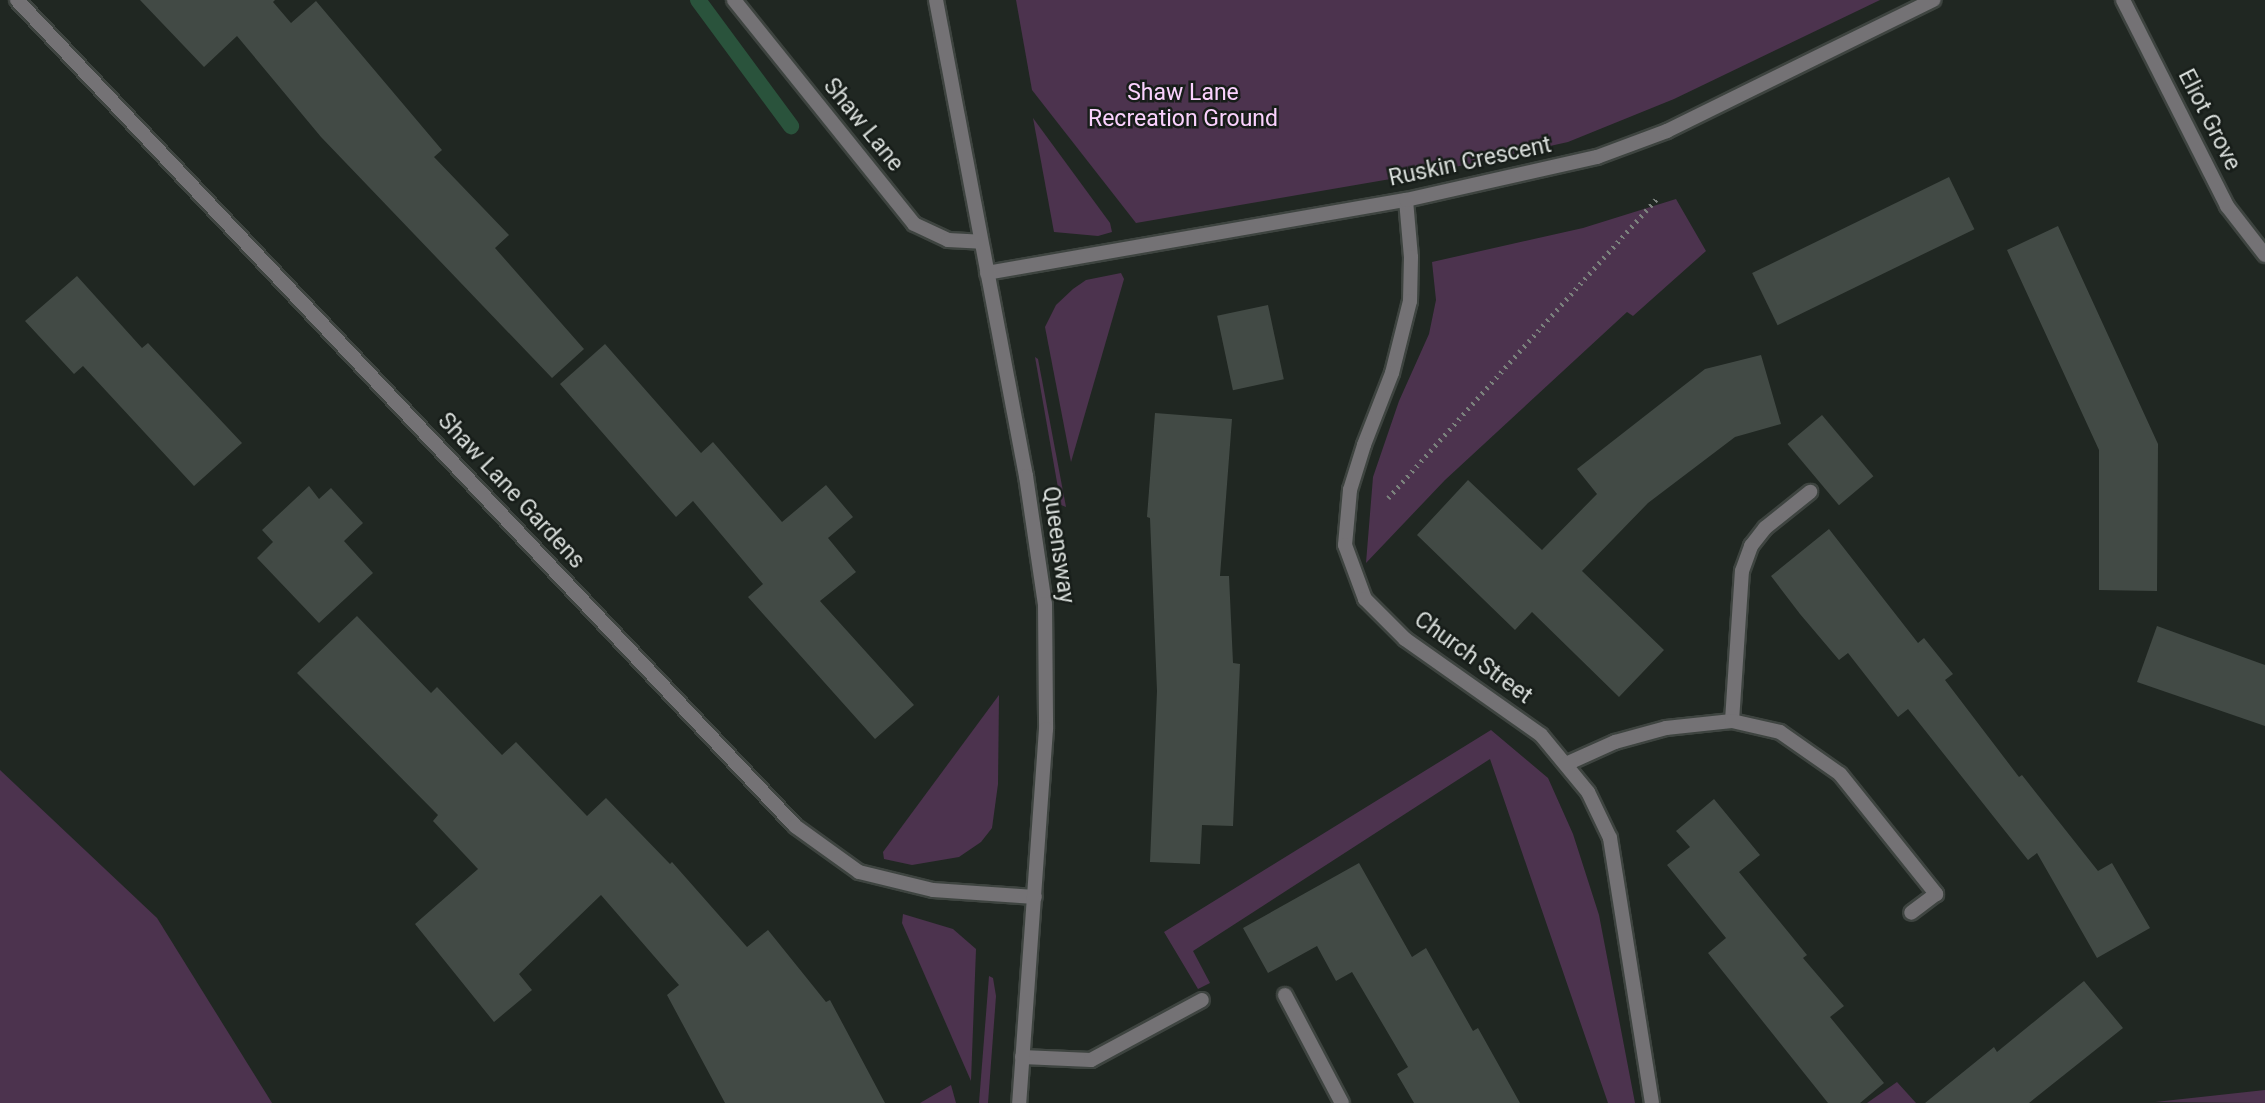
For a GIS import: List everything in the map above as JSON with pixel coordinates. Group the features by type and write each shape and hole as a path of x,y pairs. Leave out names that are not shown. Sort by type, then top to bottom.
{"street":[{"name":"Shaw Lane Gardens","path":"17,0 795,826 859,872 933,890 1035,897"},
{"name":"Shaw Lane","path":"734,0 915,224 948,240 981,242"},
{"name":"Queensway","path":"936,0 1026,476 1045,604 1046,729 1019,1103"},
{"name":"Ruskin Crescent","path":"987,273 1406,200 1597,157 1667,131 1933,0"},
{"name":"Eliot Grove","path":"2123,0 2227,206 2265,255"},
{"name":"Church Street","path":"1406,200 1411,257 1410,302 1392,373 1350,490 1345,545 1365,599 1405,639 1541,735 1588,792 1609,838 1652,1103"},
{"path":"1732,721 1742,571 1751,546 1765,528 1810,492"},
{"path":"1566,764 1615,742 1666,728 1732,721 1780,732 1840,774 1936,894 1911,913"},
{"path":"1285,995 1342,1103"},
{"path":"1022,1057 1091,1060 1202,1000"}],"path":[{"path":"1345,545 1658,197"}],"green space":[{"name":"Shaw Lane Recreation Ground","path":"1016,0 1880,0 1674,99 1568,142 1437,171 1136,223 1032,90"},
{"path":"1033,118 1110,223 1112,232 1098,236 1054,232"},
{"path":"1676,199 1706,251 1633,316 1627,312 1445,480 1366,563 1373,477 1399,401 1429,334 1436,300 1432,262 1583,228"},
{"path":"1121,273 1124,279 1071,462 1045,327 1056,305 1073,289 1086,280"},
{"path":"1035,357 1038,359 1066,507 1061,505"},
{"path":"999,695 998,784 992,828 981,842 959,857 912,865 884,859 883,852"},
{"path":"1491,730 1548,778 1573,834 1599,915 1635,1103 1608,1103 1490,759 1193,951 1210,983 1198,989 1164,932"},
{"path":"0,770 157,918 272,1103 0,1103"},
{"path":"903,914 953,929 976,949 971,1081 902,923"},
{"path":"989,976 993,978 996,996 988,1103 979,1103"},
{"path":"1897,1082 1916,1103 1867,1103"},
{"path":"951,1085 956,1103 920,1103"},
{"path":"2265,1090 2265,1103 2155,1102"}],"building":[{"path":"140,0 275,0 273,2 291,23 316,1 442,150 434,157 509,235 495,248 584,349 552,378 321,137 237,36 204,67"},
{"path":"1949,177 1974,229 1778,325 1752,273"},
{"path":"2058,226 2158,444 2157,591 2099,590 2099,450 2007,250"},
{"path":"77,276 142,348 148,343 242,443 194,486 83,366 74,374 25,321"},
{"path":"1268,305 1284,379 1233,390 1217,316"},
{"path":"605,344 701,453 713,442 782,522 826,485 853,517 828,538 856,572 820,601 914,705 875,739 748,597 763,584 693,501 676,517 560,384"},
{"path":"1761,355 1781,424 1735,437 1648,503 1582,571 1664,650 1619,697 1532,612 1515,630 1417,535 1468,480 1542,550 1597,494 1577,469 1705,369"},
{"path":"1155,413 1232,419 1220,576 1229,576 1233,663 1240,664 1233,826 1202,825 1200,864 1150,862 1157,691 1150,518 1147,517"},
{"path":"1822,415 1873,476 1839,505 1788,444"},
{"path":"309,486 319,499 331,488 363,523 344,541 373,573 319,623 257,558 273,542 262,530"},
{"path":"1829,529 1918,643 1924,638 1953,674 1945,680 2019,777 2022,775 2098,871 2112,863 2150,928 2097,958 2037,853 2028,860 1908,709 1898,717 1848,653 1839,660 1800,614 1771,576"},
{"path":"357,616 431,693 437,687 502,755 516,742 587,816 606,798 670,864 672,862 747,947 768,930 826,1002 830,1000 885,1103 725,1103 667,995 679,985 601,895 519,974 532,990 494,1022 415,924 478,869 433,821 438,815 297,673"},
{"path":"2157,626 2265,665 2265,726 2137,682"},
{"path":"1714,799 1760,855 1739,872 1807,955 1803,958 1844,1006 1830,1017 1884,1083 1860,1103 1828,1103 1708,953 1726,938 1667,865 1690,847 1676,831"},
{"path":"1359,863 1412,957 1426,948 1473,1031 1478,1028 1520,1103 1414,1103 1397,1074 1408,1067 1352,972 1336,981 1317,946 1268,973 1243,928"},
{"path":"2084,981 2123,1028 2029,1103 1925,1103 1994,1047 1997,1052"}],"waterway":[{"path":"698,0 791,126"}]}
